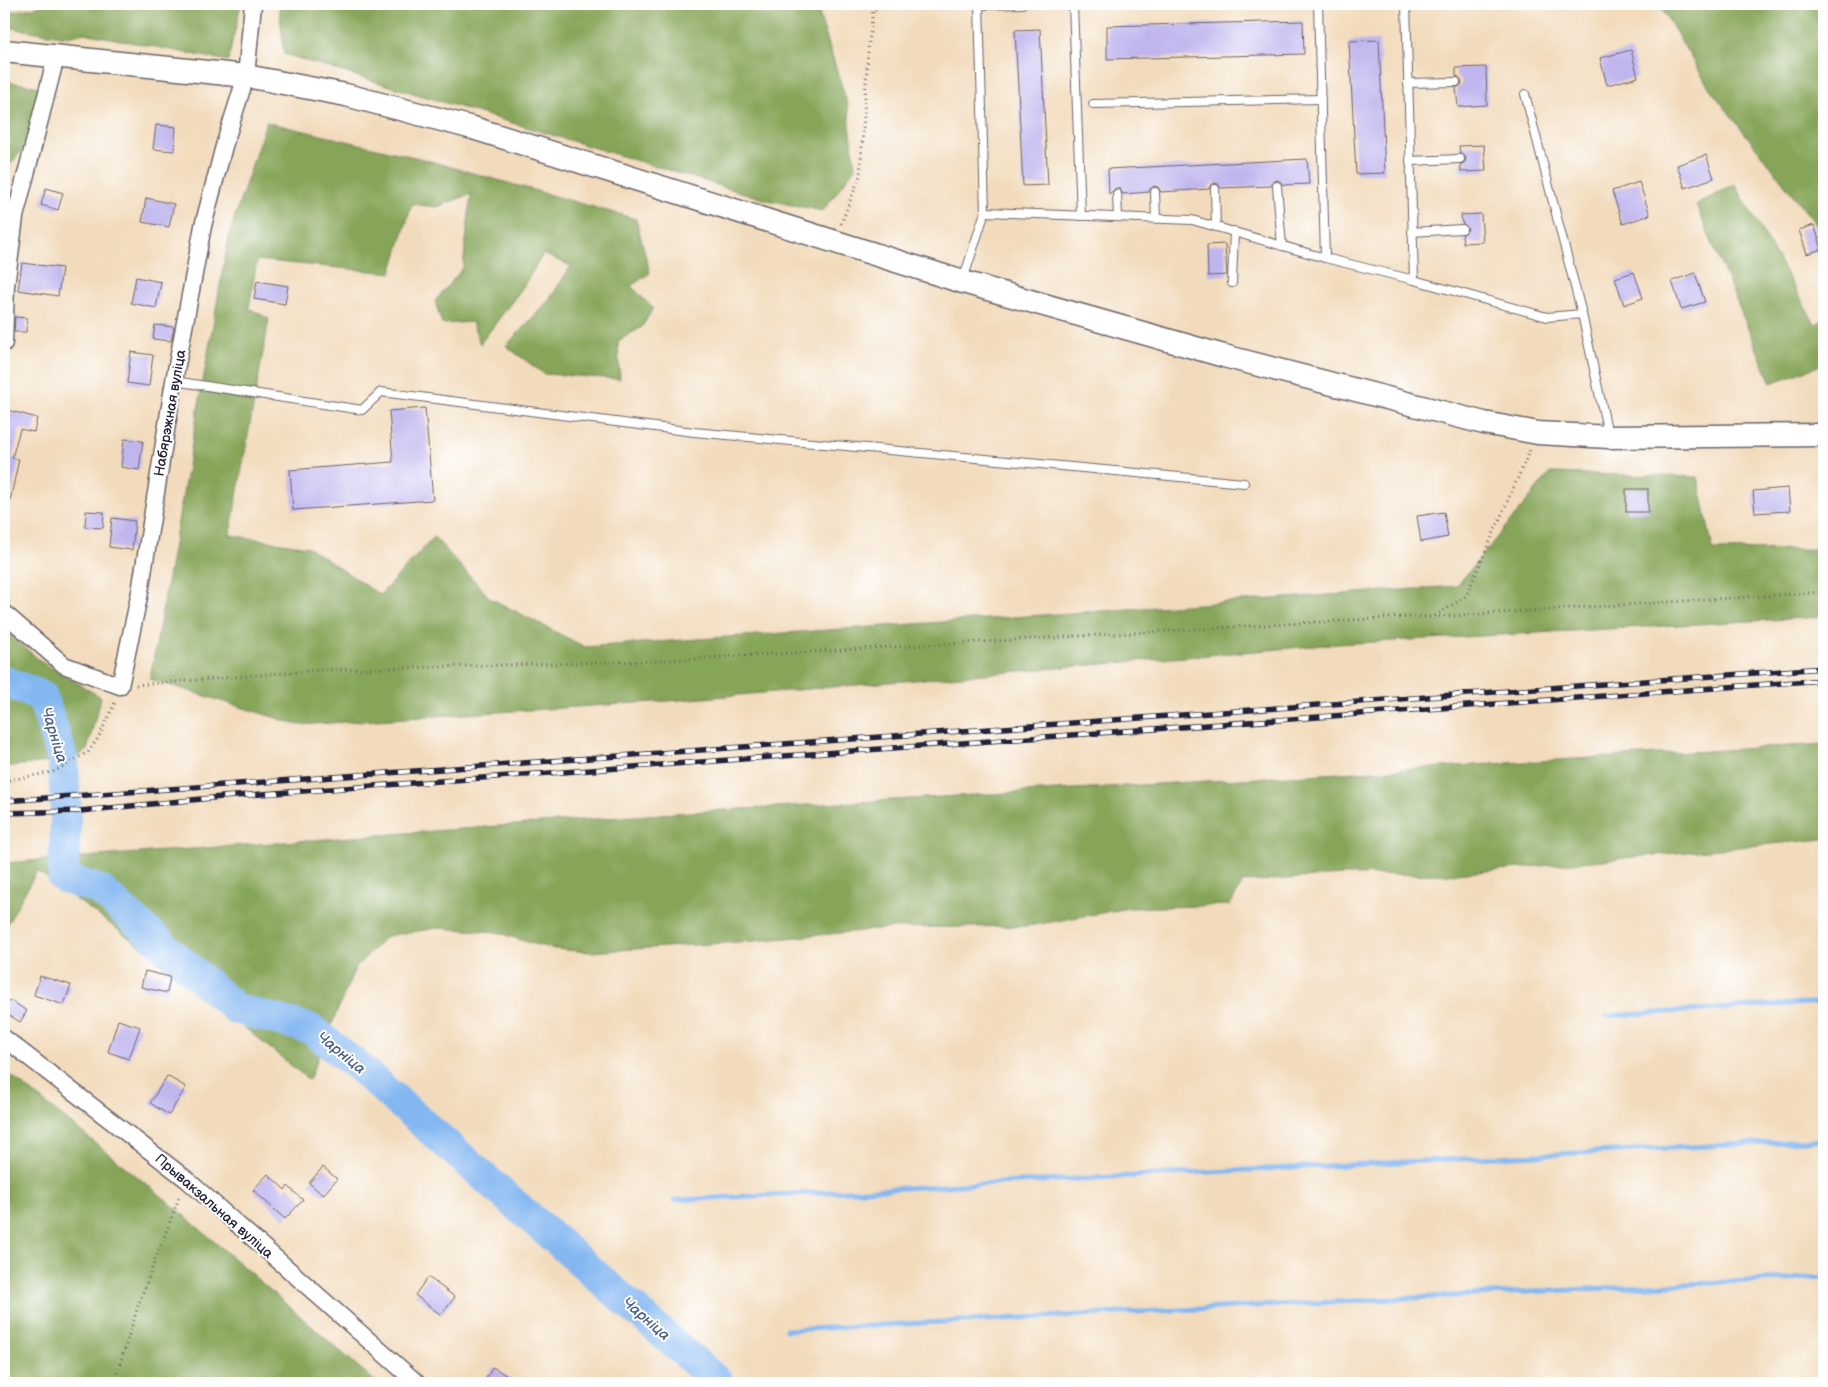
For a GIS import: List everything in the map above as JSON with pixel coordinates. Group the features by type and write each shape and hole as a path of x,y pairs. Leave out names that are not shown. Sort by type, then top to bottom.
{"street":[{"name":"Набярэжная вуліца","path":"120,686 140,592 174,381 203,226 224,146 246,76 254,4"},
{"path":"4,51 246,76 346,95 473,128 962,282 1224,356 1484,423 1538,434 1609,437 1824,435"},
{"path":"4,344 6,286 15,216 56,57"},
{"path":"4,613 64,665 120,686"},
{"name":"Прывакзальная вуліца","path":"4,1038 186,1179 417,1383"}],"lane":[{"path":"962,282 985,212 978,5 1022,4"},
{"path":"1073,4 1081,216"},
{"path":"1318,4 1325,258"},
{"path":"1406,4 1414,280"},
{"path":"1408,83 1456,82"},
{"path":"1525,94 1582,314 1609,437"},
{"path":"1093,104 1321,99"},
{"path":"1410,161 1460,159"},
{"path":"1278,186 1282,246"},
{"path":"1215,189 1216,226"},
{"path":"1155,192 1156,219"},
{"path":"1117,194 1118,217"},
{"path":"985,212 1192,220 1325,258 1414,280 1547,317 1582,314"},
{"path":"1412,232 1462,229"},
{"path":"1232,283 1234,231"},
{"path":"174,381 362,410 381,392 694,432 1244,483"}],"path":[{"path":"835,242 844,214 860,176 868,51 873,10 885,4"},
{"path":"1434,617 1466,596 1538,434"},
{"path":"4,781 53,772 88,752 100,737 114,706 120,686 320,670 655,661 1404,617 1434,617 1824,592"},
{"path":"114,1383 139,1303 186,1179"}],"green space":[{"path":"51,4 241,4 228,61 84,33 68,37 4,27 4,12"},
{"path":"279,4 816,4 848,106 855,168 823,211 767,200 284,54"},
{"path":"1659,4 1824,4 1824,235 1708,86"},
{"path":"4,81 41,87 28,143 4,172"},
{"path":"266,122 419,158 636,219 650,273 631,286 653,308 642,327 618,341 620,379 544,374 506,346 549,300 571,266 543,254 523,287 480,344 472,322 442,324 435,301 463,268 471,194 437,207 412,204 391,273 257,260 249,308 269,319 230,535 308,547 380,595 434,537 490,598 585,647 1457,586 1550,473 1698,477 1713,550 1824,549 1824,617 1337,644 668,701 299,725 150,679 229,235"},
{"path":"1735,184 1815,324 1824,320 1824,364 1771,383 1696,205"},
{"path":"4,630 43,663 101,697 87,750 75,759 4,767"},
{"path":"1824,744 1824,839 1456,874 1341,875 1243,882 1230,905 1129,908 1028,926 893,928 754,941 590,952 555,949 497,932 438,928 387,936 355,968 309,1080 175,971 37,871 4,930 4,863 675,813"},
{"path":"4,1070 164,1198 377,1383 4,1383"}],"building":[{"path":"1303,21 1304,54 1107,59 1107,26"},
{"path":"1040,29 1048,185 1023,186 1015,30"},
{"path":"1379,40 1385,173 1356,174 1349,41"},
{"path":"1631,50 1638,77 1607,85 1600,58"},
{"path":"1486,67 1487,105 1458,107 1456,88 1461,85 1462,81 1456,76 1456,68"},
{"path":"156,125 176,127 174,151 153,149"},
{"path":"1484,145 1486,171 1461,172 1460,165 1465,162 1466,158 1460,153 1459,146"},
{"path":"1706,155 1714,178 1685,188 1677,165"},
{"path":"1307,159 1309,184 1283,185 1277,180 1271,186 1221,188 1218,184 1214,183 1209,189 1161,192 1158,187 1154,186 1149,192 1123,194 1120,189 1116,188 1109,194 1108,169"},
{"path":"1639,182 1650,215 1623,224 1612,191"},
{"path":"46,188 63,193 58,210 41,205"},
{"path":"146,198 174,204 169,227 142,222"},
{"path":"1481,214 1483,242 1463,243 1462,235 1468,229 1462,223 1461,215"},
{"path":"1814,225 1822,249 1807,254 1799,230"},
{"path":"1225,244 1227,275 1208,276 1207,245"},
{"path":"22,263 62,268 58,296 18,290"},
{"path":"1634,272 1643,298 1624,305 1615,278"},
{"path":"1695,273 1705,302 1681,309 1672,281"},
{"path":"136,277 161,282 156,308 131,303"},
{"path":"257,281 288,286 285,304 254,299"},
{"path":"15,317 27,318 26,332 14,332"},
{"path":"155,325 174,327 171,341 153,339"},
{"path":"131,352 153,355 149,386 127,383"},
{"path":"425,408 433,500 293,510 290,470 393,462 389,411"},
{"path":"4,409 37,418 34,432 20,429 12,458 19,459 10,501 4,500"},
{"path":"124,439 143,441 139,470 121,467"},
{"path":"1788,488 1790,511 1755,513 1753,491"},
{"path":"1626,489 1648,489 1648,512 1626,512"},
{"path":"86,511 104,512 103,528 85,527"},
{"path":"1444,512 1448,537 1421,542 1417,516"},
{"path":"112,518 135,521 132,550 109,547"},
{"path":"145,971 170,977 167,993 141,987"},
{"path":"40,976 71,985 64,1005 34,995"},
{"path":"10,1000 27,1011 20,1022 4,1012"},
{"path":"118,1020 140,1027 129,1059 108,1052"},
{"path":"167,1076 186,1087 169,1115 150,1103"},
{"path":"323,1167 337,1179 323,1195 309,1183"},
{"path":"268,1174 285,1190 288,1186 303,1200 285,1219 253,1190"},
{"path":"428,1277 455,1297 441,1315 415,1295"},
{"path":"493,1367 518,1383 483,1383"}],"waterway":[{"name":"Чарніца","path":"4,681 42,696 63,760 66,810 63,878 100,890 236,1009 311,1029 355,1064 719,1383"},
{"path":"1607,1016 1824,1002"},
{"path":"675,1200 1824,1140"},
{"path":"786,1330 1824,1277"}],"railway":[{"path":"4,801 1824,668"},
{"path":"4,813 80,811 222,797 1824,680"}]}
